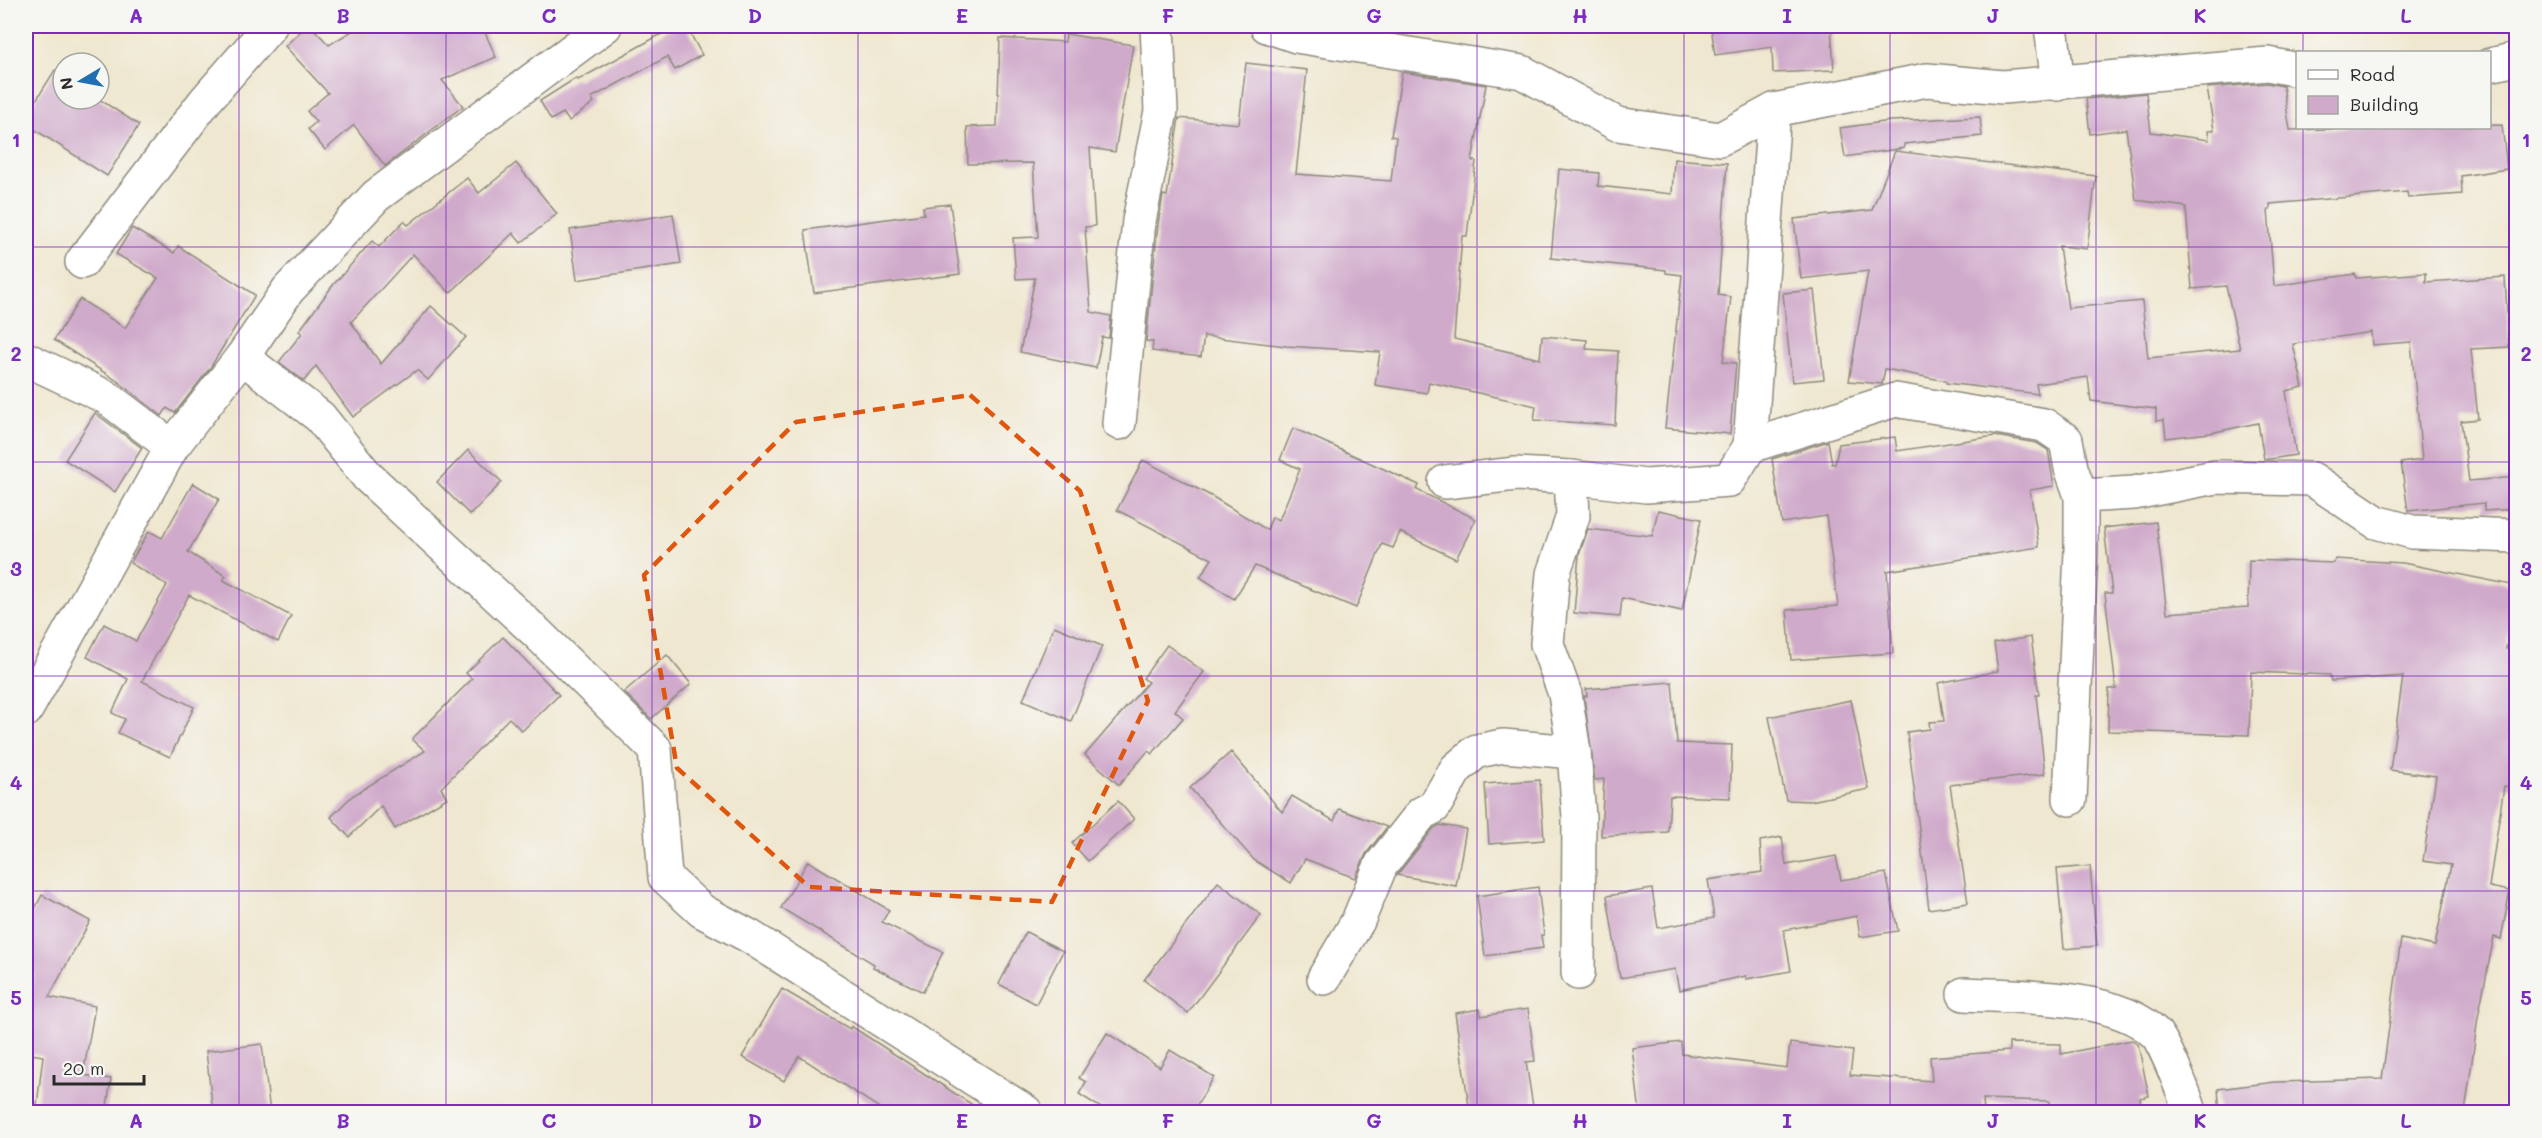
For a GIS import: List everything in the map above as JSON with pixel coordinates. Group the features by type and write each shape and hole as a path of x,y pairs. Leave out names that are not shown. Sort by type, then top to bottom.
{"street":[{"path":"82,262 205,100 270,26"},
{"path":"26,711 172,447 242,357 288,290 376,196 605,26"},
{"path":"1119,423 1139,221 1161,111 1157,26"},
{"path":"1267,26 1296,36 1522,72 1617,123 1720,139 1774,110 1927,80 2003,87 2268,64 2296,70"},
{"path":"2051,26 2058,84"},
{"path":"2491,65 2517,59"},
{"path":"1445,482 1516,474 1571,477 1646,486 1728,480 1750,446 1774,110"},
{"path":"242,357 320,417 368,477 537,633 655,749 665,877 702,911 749,936 1026,1113"},
{"path":"26,359 106,397 172,447"},
{"path":"1750,446 1895,400 2044,424 2066,440 2071,468 2081,496 2081,552 2070,799"},
{"path":"1571,477 1573,516 1553,574 1547,644 1565,694 1574,752 1579,817 1578,973"},
{"path":"2081,496 2134,493 2216,477 2312,479 2376,522 2412,532 2517,536"},
{"path":"1324,978 1358,921 1381,865 1422,813 1434,807 1456,769 1477,751 1503,746 1574,752"},
{"path":"1965,994 2045,999 2112,1007 2156,1033 2190,1113"}],"highlighted area":[{"path":"970,395 1080,491 1148,701 1052,902 809,887 677,768 644,575 796,422"}],"building":[{"path":"306,26 311,26 329,45 360,26 482,26 496,57 442,80 463,106 385,166 354,125 325,150 308,129 316,122 307,111 328,93 285,46"},
{"path":"676,26 686,26 702,55 675,70 667,57 591,98 594,102 569,121 563,113 551,120 540,101 576,78 578,80"},
{"path":"1711,26 1831,26 1834,70 1773,73 1772,47 1715,55"},
{"path":"1066,34 1133,45 1115,152 1090,148 1095,226 1085,227 1091,312 1111,316 1109,338 1102,337 1096,368 1020,352 1035,278 1016,279 1013,238 1038,237 1033,163 968,164 967,127 997,126 1000,38 1065,42"},
{"path":"1246,63 1307,70 1296,174 1391,181 1396,137 1391,136 1402,72 1486,85 1472,161 1476,161 1467,236 1462,236 1454,339 1540,359 1542,336 1587,340 1586,349 1618,351 1615,425 1534,420 1536,406 1429,382 1427,393 1375,385 1380,352 1286,346 1204,336 1201,357 1152,351 1153,342 1146,341 1158,224 1163,195 1167,196 1179,118 1239,124"},
{"path":"51,76 51,111 111,111 111,107 139,125 107,176 26,124 26,116"},
{"path":"2267,83 2283,86 2290,130 2491,129 2491,125 2502,125 2507,169 2461,176 2462,194 2408,198 2407,192 2270,204 2270,210 2268,210 2274,286 2355,274 2356,278 2426,273 2426,282 2505,277 2509,347 2471,349 2478,419 2461,421 2469,481 2517,477 2517,509 2484,511 2484,503 2408,511 2401,463 2422,460 2411,342 2372,345 2371,332 2293,344 2303,387 2286,391 2296,455 2270,459 2264,459 2258,423 2210,433 2166,438 2164,420 2156,421 2156,409 2091,401 2088,377 2036,384 2038,394 1946,383 1946,381 1885,369 1882,384 1849,381 1868,271 1801,279 1794,219 1872,210 1895,151 2096,176 2087,249 2059,246 2068,308 2142,301 2148,358 2240,349 2226,286 2192,289 2186,207 2136,200 2126,129 2090,134 2086,99 2146,93 2151,132 2209,140 2208,131 2214,130 2207,88"},
{"path":"1980,117 1982,136 1904,144 1904,148 1845,157 1840,128 1891,121"},
{"path":"1674,159 1727,163 1718,295 1731,297 1723,362 1736,363 1730,434 1665,428 1682,275 1666,273 1666,270 1551,258 1559,169 1599,173 1598,186 1672,194"},
{"path":"516,163 557,214 521,243 513,233 450,293 413,254 351,322 381,364 431,306 466,337 428,380 417,370 353,417 316,366 304,381 279,362 302,333 299,331 333,285 372,241 379,247 404,221 408,225 467,178 479,193"},
{"path":"950,204 960,274 814,293 805,230 924,214 923,207"},
{"path":"673,214 681,264 577,280 570,230"},
{"path":"132,228 174,253 178,246 255,295 210,368 175,413 167,408 162,416 116,380 54,340 80,299 125,328 158,278 116,254"},
{"path":"1814,290 1824,379 1792,382 1783,293"},
{"path":"95,413 142,448 115,492 65,460"},
{"path":"1293,428 1419,485 1417,490 1476,519 1456,559 1400,532 1393,548 1382,544 1356,608 1255,566 1234,599 1200,577 1212,559 1117,510 1143,460 1213,497 1267,530 1272,517 1279,520 1300,469 1280,460"},
{"path":"1995,436 2037,443 2048,450 2054,486 2030,490 2039,547 1887,571 1893,653 1791,660 1787,610 1838,606 1826,516 1782,523 1772,459 1828,441 1832,464 1835,464 1839,444 1895,437 1897,451"},
{"path":"468,450 502,482 470,515 437,482"},
{"path":"193,483 219,499 188,552 226,576 223,580 291,616 278,642 189,595 142,681 194,707 170,757 118,733 125,719 112,713 128,679 87,657 104,624 136,641 167,585 130,563 149,531 162,538"},
{"path":"1658,510 1701,519 1682,611 1622,598 1620,617 1574,613 1579,555 1588,529 1652,536"},
{"path":"2156,522 2167,613 2248,607 2249,560 2334,563 2335,559 2403,563 2517,586 2506,649 2517,651 2517,694 2510,732 2517,733 2517,788 2504,786 2489,887 2510,891 2501,939 2494,937 2478,1017 2465,1113 2220,1113 2218,1089 2276,1082 2382,1079 2401,939 2435,946 2451,865 2423,861 2436,776 2390,770 2403,676 2331,681 2330,675 2251,672 2249,735 2108,731 2109,689 2116,689 2105,593 2112,593 2104,528"},
{"path":"1054,626 1102,646 1071,721 1023,700"},
{"path":"503,637 559,695 522,731 509,718 441,788 447,798 395,829 381,806 349,837 331,817 352,796 425,751 412,739 472,679 466,673"},
{"path":"2031,637 2039,695 2036,695 2045,774 1950,785 1968,903 1929,909 1907,732 1930,729 1929,722 1944,721 1938,683 1998,671 1994,643"},
{"path":"1167,645 1204,672 1175,711 1183,718 1152,754 1148,751 1119,785 1085,755 1148,682 1143,678"},
{"path":"667,655 691,684 651,719 624,692"},
{"path":"1672,682 1677,743 1732,745 1730,798 1670,796 1668,832 1601,836 1604,779 1595,780 1584,696 1587,696 1586,689"},
{"path":"1851,700 1869,789 1811,801 1786,800 1769,717"},
{"path":"1231,752 1282,812 1292,796 1334,821 1339,809 1387,827 1366,854 1355,878 1305,859 1291,883 1254,860 1190,788"},
{"path":"1540,780 1544,840 1489,844 1485,784"},
{"path":"1118,801 1134,819 1088,861 1072,843"},
{"path":"1440,825 1466,829 1456,886 1397,875 1434,828"},
{"path":"1782,837 1786,865 1836,856 1841,880 1886,873 1898,931 1860,937 1857,916 1784,930 1791,971 1746,979 1746,976 1679,990 1675,969 1620,978 1607,896 1652,889 1658,928 1714,918 1708,880 1762,872 1760,841"},
{"path":"808,861 889,910 882,922 943,952 923,992 873,967 874,964 781,908"},
{"path":"2090,866 2097,946 2064,949 2057,869"},
{"path":"1218,882 1261,915 1188,1013 1144,980"},
{"path":"1538,887 1544,935 1541,935 1543,948 1485,956 1477,896"},
{"path":"42,895 90,921 49,997 95,1006 83,1075 111,1079 106,1113 36,1113 43,1056 26,1053 26,1018 35,967 26,962 26,926"},
{"path":"1026,932 1063,951 1036,1004 999,984"},
{"path":"782,989 850,1029 851,1026 985,1113 887,1113 799,1056 784,1081 742,1057"},
{"path":"1480,1009 1481,1016 1528,1009 1535,1061 1526,1062 1534,1113 1470,1113 1455,1013"},
{"path":"1107,1033 1160,1067 1170,1050 1214,1077 1192,1113 1109,1113 1079,1094 1086,1082 1079,1078"},
{"path":"2132,1040 2138,1044 2149,1096 2140,1098 2142,1113 2050,1113 2049,1101 1983,1099 1984,1113 1640,1113 1632,1048 1681,1042 1682,1054 1787,1068 1790,1043 1853,1051 1850,1075 1932,1081 1930,1057 2009,1051 2009,1043 2061,1044 2061,1054"},
{"path":"262,1044 270,1113 213,1113 206,1051"}]}
